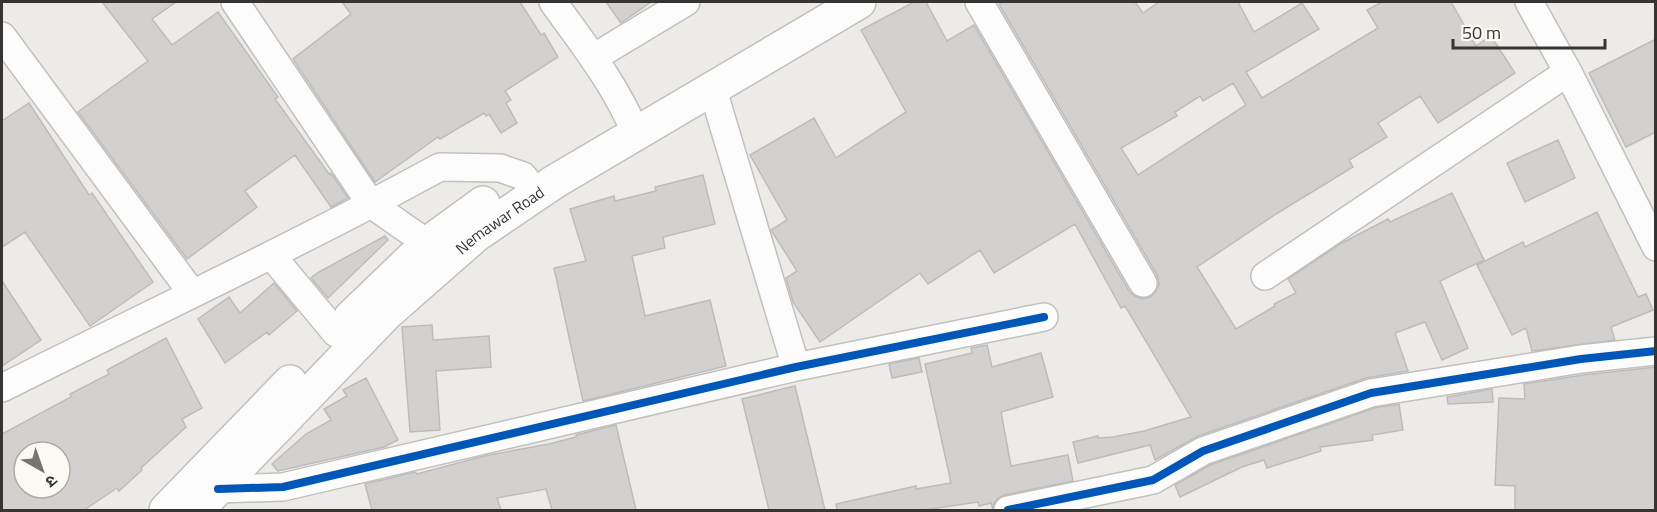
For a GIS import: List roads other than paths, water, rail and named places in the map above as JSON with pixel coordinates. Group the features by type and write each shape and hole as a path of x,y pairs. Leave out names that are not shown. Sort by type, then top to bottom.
{"highway":[{"name":"Nemawar Road","path":"166,510 336,333 438,251 476,235 530,185 631,123 816,2"},
{"name":"Nemawar Road","path":"631,123 712,87 859,2"},
{"name":"Nemawar Road","path":"208,500 387,313 438,251"}],"street":[{"path":"235,2 371,204 438,251"},
{"path":"553,2 593,58 631,123"},
{"path":"593,58 686,2"},
{"path":"979,2 1143,283"},
{"path":"1529,2 1568,72 1656,247"},
{"path":"2,36 192,293"},
{"path":"1265,276 1568,72"},
{"path":"712,87 796,367"},
{"path":"2,388 192,293 272,256 440,167 500,168 530,185"},
{"path":"272,256 336,333"},
{"path":"208,500 283,487 796,367 1044,317"},
{"path":"1008,510 1153,480 1203,451 1371,393 1581,359 1656,351"}]}
